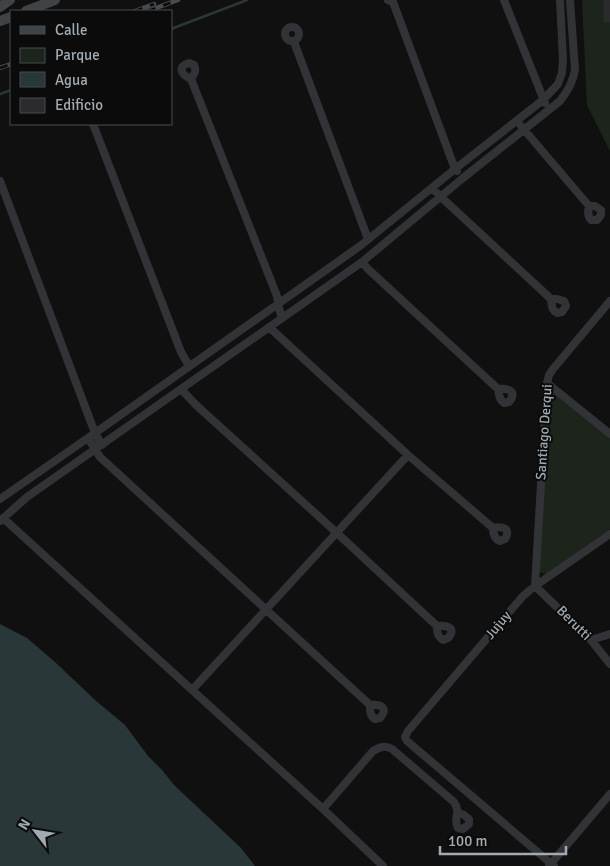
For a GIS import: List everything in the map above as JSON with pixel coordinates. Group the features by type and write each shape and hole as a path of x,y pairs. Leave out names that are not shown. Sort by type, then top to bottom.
{"main road":[{"path":"0,7 10,0"},
{"path":"29,10 55,0"}],"street":[{"path":"504,0 548,111"},
{"path":"0,498 371,238 455,168 543,100 558,84 562,73 560,0"},
{"path":"383,866 192,690 2,520 27,497 365,260 523,129 560,101 573,80 575,70 570,0"},
{"path":"391,1 455,168 463,178"},
{"path":"294,42 371,238 382,246"},
{"path":"191,80 277,296 282,318"},
{"path":"517,120 589,206"},
{"path":"93,125 181,352 191,364 200,370 202,375"},
{"path":"0,181 95,433 100,457 370,705"},
{"path":"432,188 551,299"},
{"path":"360,246 368,269 498,389"},
{"name":"Santiago Derqui","path":"535,586 549,375 552,369 608,306"},
{"path":"270,327 408,455 492,528"},
{"path":"179,374 184,387 196,405 437,626"},
{"path":"547,383 610,434"},
{"path":"88,438 98,448"},
{"path":"192,690 408,455"},
{"path":"0,498 13,501 15,509"},
{"name":"Jujuy","path":"552,865 407,742 405,737 408,731 523,596 610,534"},
{"name":"Berutti","path":"535,586 591,640 610,664"},
{"path":"591,640 610,634"},
{"path":"323,809 373,751 386,746 454,802 458,813"},
{"path":"552,865 610,794"}],"green space":[{"path":"582,0 610,0 610,151 587,105"},
{"path":"552,393 556,394 610,438 610,529 543,574 539,570 549,396"}],"water":[{"path":"0,624 27,638 125,725 148,756 174,785 241,848 255,866 0,866"}],"building":[{"path":"604,0 610,0 610,22 604,22"}],"waterway":[{"path":"172,29 247,0"},
{"path":"0,94 10,90"}],"railway":[{"path":"151,10 178,0"},
{"path":"138,10 154,4"},
{"path":"0,68 10,64"}]}
